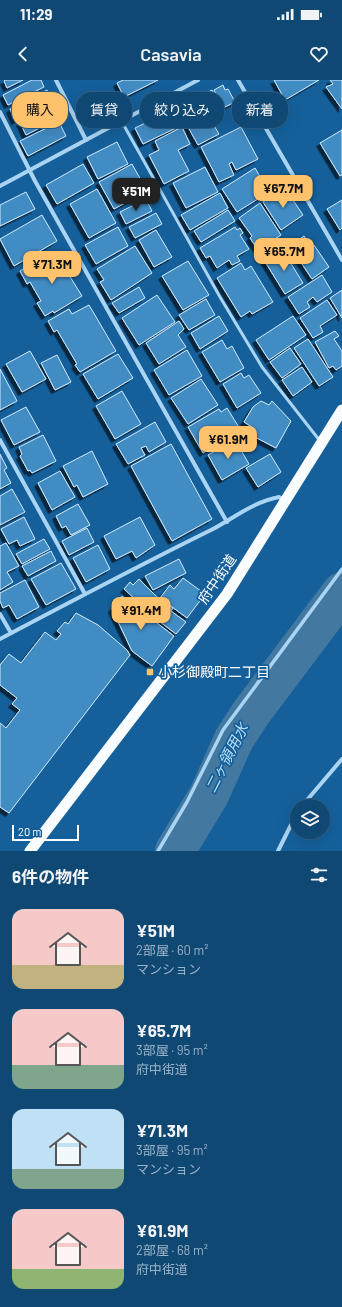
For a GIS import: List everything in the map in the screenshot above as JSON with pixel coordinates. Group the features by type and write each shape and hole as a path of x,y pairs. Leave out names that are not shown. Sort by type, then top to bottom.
{"highway":[{"name":"府中街道","path":"30,851 227,594 342,410"}],"street":[{"path":"56,80 86,140"},
{"path":"132,116 198,80"},
{"path":"238,80 342,260"},
{"path":"0,112 30,171 227,522"},
{"path":"0,186 110,128"},
{"path":"0,440 85,594"},
{"path":"0,639 227,522 262,501 279,497 285,501"},
{"path":"158,851 186,802 223,730 342,569"},
{"path":"0,614 11,633"},
{"path":"308,799 342,759"},
{"path":"278,851 290,827"}],"lane":[{"path":"125,128 220,297 262,367 322,444"}],"building":[{"path":"23,80 7,88 4,81"},
{"path":"32,80 41,80 44,87 34,92 12,92 12,103 8,105 3,95"},
{"path":"123,80 158,80 132,93 122,92 117,83"},
{"path":"274,80 319,80 288,98 288,92 281,92"},
{"path":"330,80 342,80 342,109 326,87 333,84"},
{"path":"223,85 225,90 228,89 232,96 232,104 224,108 224,92 215,92 214,90"},
{"path":"140,126 140,128 176,128 143,144 135,128"},
{"path":"23,128 40,128 26,135"},
{"path":"47,128 62,128 66,136 28,156 20,141"},
{"path":"182,128 190,144 178,150 189,171 164,184 149,155 159,150 155,141"},
{"path":"189,128 216,128 219,134 198,145"},
{"path":"242,128 258,159 236,170 232,162 229,164 234,175 219,182 201,147"},
{"path":"342,130 342,175 340,176 320,143"},
{"path":"117,142 128,164 98,179 87,157"},
{"path":"83,164 94,183 57,204 46,185"},
{"path":"132,164 147,191 114,209 99,182"},
{"path":"205,167 218,192 186,208 173,183"},
{"path":"255,168 269,192 237,212 222,189"},
{"path":"285,188 303,215 281,230 263,202"},
{"path":"97,189 116,223 89,238 70,204"},
{"path":"26,192 35,209 0,226 0,205"},
{"path":"220,193 228,208 190,230 181,215"},
{"path":"146,199 152,211 126,224 120,212"},
{"path":"342,200 342,228 340,230 327,209"},
{"path":"260,203 281,235 258,250 250,238 252,236 239,218"},
{"path":"228,210 235,221 201,242 194,231"},
{"path":"156,213 162,224 135,238 129,227"},
{"path":"42,215 57,241 14,266 0,239"},
{"path":"118,227 128,246 96,264 85,245"},
{"path":"235,227 237,230 240,228 243,233 240,235 249,249 237,256 240,261 232,265 229,260 217,268 210,256 206,258 200,248"},
{"path":"156,230 172,257 154,267 139,240"},
{"path":"304,236 311,247 314,245 329,267 312,279 290,246"},
{"path":"135,246 152,273 111,300 100,282 104,280 97,269"},
{"path":"282,249 303,283 285,294 264,260"},
{"path":"56,254 82,296 54,313 53,311 45,316 37,303 41,301 30,282 27,284 20,271 27,267 29,270"},
{"path":"188,261 209,295 183,310 162,276"},
{"path":"241,263 245,270 251,266 273,302 252,314 250,311 241,317 217,278"},
{"path":"322,275 332,292 317,302 313,297 307,302 310,307 299,314 288,297"},
{"path":"139,287 145,298 119,313 112,303"},
{"path":"342,290 342,318 330,298"},
{"path":"157,295 175,322 139,345 122,318"},
{"path":"206,299 215,315 189,330 179,315"},
{"path":"327,300 337,315 320,326 323,332 313,338 300,318"},
{"path":"89,305 116,351 80,372 75,365 77,364 57,330 54,332 48,321 69,309 72,314"},
{"path":"219,316 228,331 200,349 191,333"},
{"path":"293,316 306,335 269,360 256,340"},
{"path":"179,321 184,329 178,335 186,347 159,364 146,343"},
{"path":"335,331 339,336 334,339 342,351 342,366 336,370 333,366 329,368 315,342"},
{"path":"308,339 333,377 319,386 294,348"},
{"path":"222,340 227,349 232,346 244,368 220,382 202,352"},
{"path":"290,348 301,364 282,378 270,362"},
{"path":"187,350 202,376 169,395 154,370"},
{"path":"30,351 46,379 22,392 6,364"},
{"path":"118,354 133,378 98,399 83,374"},
{"path":"57,355 71,382 55,390 41,363"},
{"path":"302,367 312,382 293,396 282,380"},
{"path":"0,369 17,401 0,410"},
{"path":"241,373 244,378 249,375 261,393 237,408 223,384"},
{"path":"201,379 218,405 188,424 171,398"},
{"path":"122,391 141,424 115,439 96,406"},
{"path":"261,401 269,405 272,401 291,421 276,448 251,435 255,429 244,422 253,407"},
{"path":"26,407 40,432 14,445 1,420"},
{"path":"227,408 240,429 229,435 230,437 203,453 188,427 219,409 221,412"},
{"path":"155,422 166,442 149,452 146,446 141,448 145,455 128,464 116,444"},
{"path":"43,435 56,461 32,473 30,470 28,471 20,456 22,454 19,447"},
{"path":"235,440 249,464 222,480 208,455"},
{"path":"171,444 212,519 172,541 131,466"},
{"path":"92,451 108,484 83,497 77,485 74,487 63,466"},
{"path":"0,454 7,468 4,470 11,483 0,489"},
{"path":"270,454 281,472 258,487 246,468"},
{"path":"60,471 75,497 52,510 38,483"},
{"path":"12,489 25,512 0,525 0,496"},
{"path":"78,504 90,525 71,535 66,526 62,528 56,516"},
{"path":"24,517 35,539 20,546 17,540 9,544 1,529"},
{"path":"140,517 155,545 136,558 132,551 116,559 104,536"},
{"path":"87,528 94,542 69,555 62,541"},
{"path":"44,539 50,549 22,564 16,554"},
{"path":"6,543 19,566 7,572 13,582 0,590 0,546"},
{"path":"98,545 110,569 86,582 73,558"},
{"path":"51,551 56,561 28,576 22,566"},
{"path":"179,559 186,573 153,590 145,576"},
{"path":"61,563 76,589 46,605 31,579"},
{"path":"183,578 205,594 187,618 160,598 170,585 174,589"},
{"path":"139,579 160,600 149,612 124,589 130,582 133,585"},
{"path":"25,580 39,607 17,619 9,605 3,608 0,601 0,593"},
{"path":"122,596 174,636 152,666 132,651 112,609"},
{"path":"162,601 173,608 171,611 186,622 176,634 151,615"},
{"path":"76,613 98,625 127,650 130,655 9,813 0,807 0,723 6,728 20,710 12,704 17,698 0,685 0,665 9,654 21,663 45,632 56,640 61,634 57,631 65,622 68,624"}],"waterway":[{"name":"二ヶ領用水","path":"175,851 209,795 234,739 251,713 342,592"}],"place":[{"name":"小杉御殿町二丁目","path":"150,672"}]}
